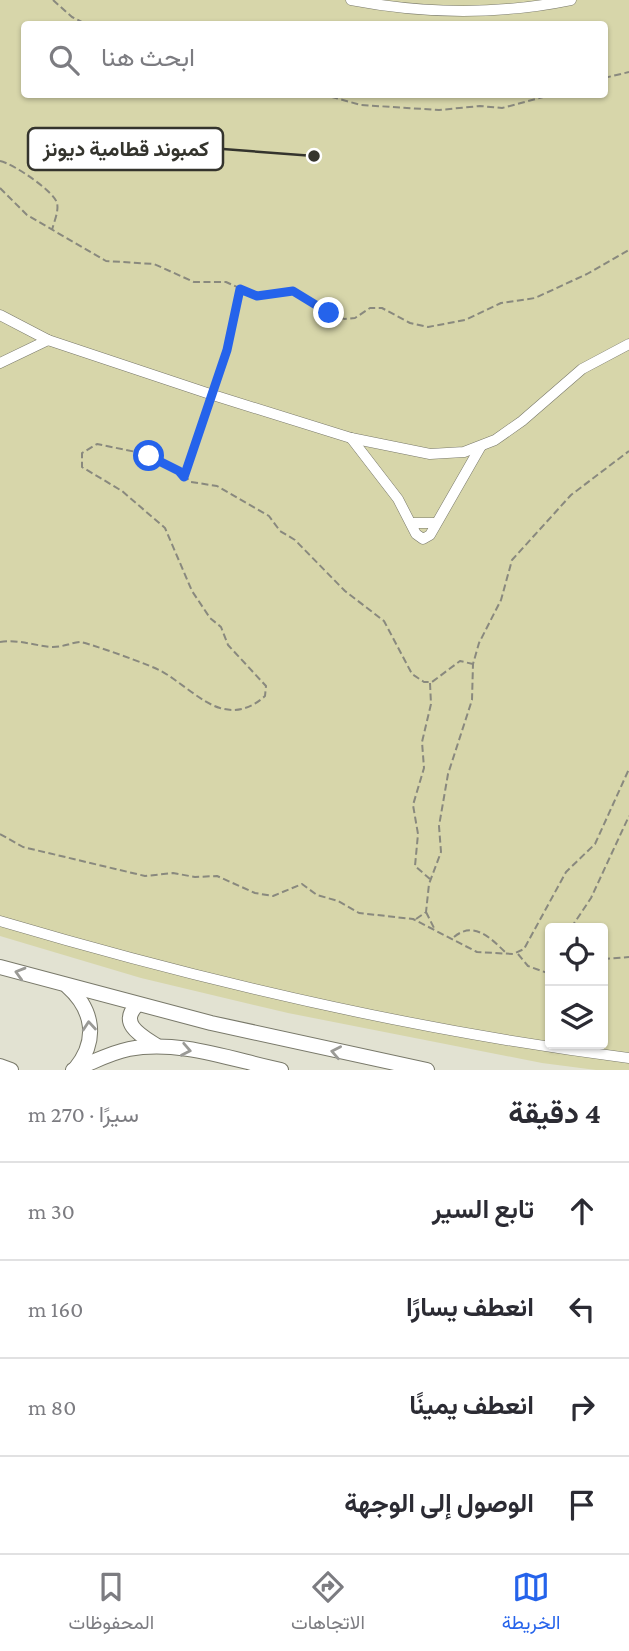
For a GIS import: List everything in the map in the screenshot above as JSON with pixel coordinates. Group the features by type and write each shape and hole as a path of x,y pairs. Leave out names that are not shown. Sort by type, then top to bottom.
{"street":[{"path":"351,0 405,9 467,11 523,8 571,0"},
{"path":"0,315 48,340 213,394 351,438 430,454 464,452 509,431 582,369 629,344"},
{"path":"0,363 48,340"},
{"path":"351,438 388,485 416,534 424,539 430,535 481,446"},
{"path":"411,523 436,523"},
{"path":"0,921 88,947 276,994 498,1039 629,1058"},
{"path":"0,967 137,1005 427,1070"},
{"path":"66,986 83,1004 91,1023 88,1045 73,1070"},
{"path":"137,1005 130,1013 130,1024 137,1033 157,1046"},
{"path":"73,1070 118,1052 157,1046 182,1048 281,1070"},
{"path":"0,1066 11,1070"}],"path":[{"path":"52,0 79,21"},
{"path":"608,77 629,72"},
{"path":"336,98 362,105 439,110 480,106 502,108 540,98"},
{"path":"0,161 17,167 54,196 57,207 52,231"},
{"path":"0,188 19,209 106,261 153,264 194,282 221,281 257,296 293,291 344,319 355,318 365,310 377,307 391,311 415,326 435,327 465,320 501,303 535,298 587,274 629,250"},
{"path":"184,477 227,350 240,289"},
{"path":"0,642 24,641 52,647 87,643 152,666 220,708 240,710 259,702 267,692 266,686 228,645 221,627 210,618 192,591 165,528 122,491 85,471 80,457 92,444 124,447 179,471 196,484 217,486 269,516 280,531 295,540 345,591 384,621 408,669 418,679 430,682 445,675 460,661 473,664"},
{"path":"435,929 426,912 430,879 442,852 440,822 449,774 472,700 473,664 501,600 515,556 571,495 629,451"},
{"path":"430,682 431,704 422,742 424,768 412,810 418,834 415,866 430,879"},
{"path":"518,953 531,936 566,872 596,844 629,769"},
{"path":"574,923 591,898 629,816"},
{"path":"0,834 23,847 145,876 173,873 195,877 217,876 255,893 273,896 302,884 317,895 338,901 359,913 414,919 477,952 518,953"},
{"path":"414,919 426,912"},
{"path":"453,938 464,930 478,931 506,953"},
{"path":"518,953 528,966 545,973"},
{"path":"609,960 629,957"}],"green space":[{"path":"0,0 629,0 629,1070 596,1070 542,1063 288,1013 141,978 0,936"}],"place":[{"name":"كمبوند قطامية ديونز","path":"314,156"}],"route":[{"path":"149,456 179,471 184,477 227,350 240,289 257,296 293,291 329,313"}]}
